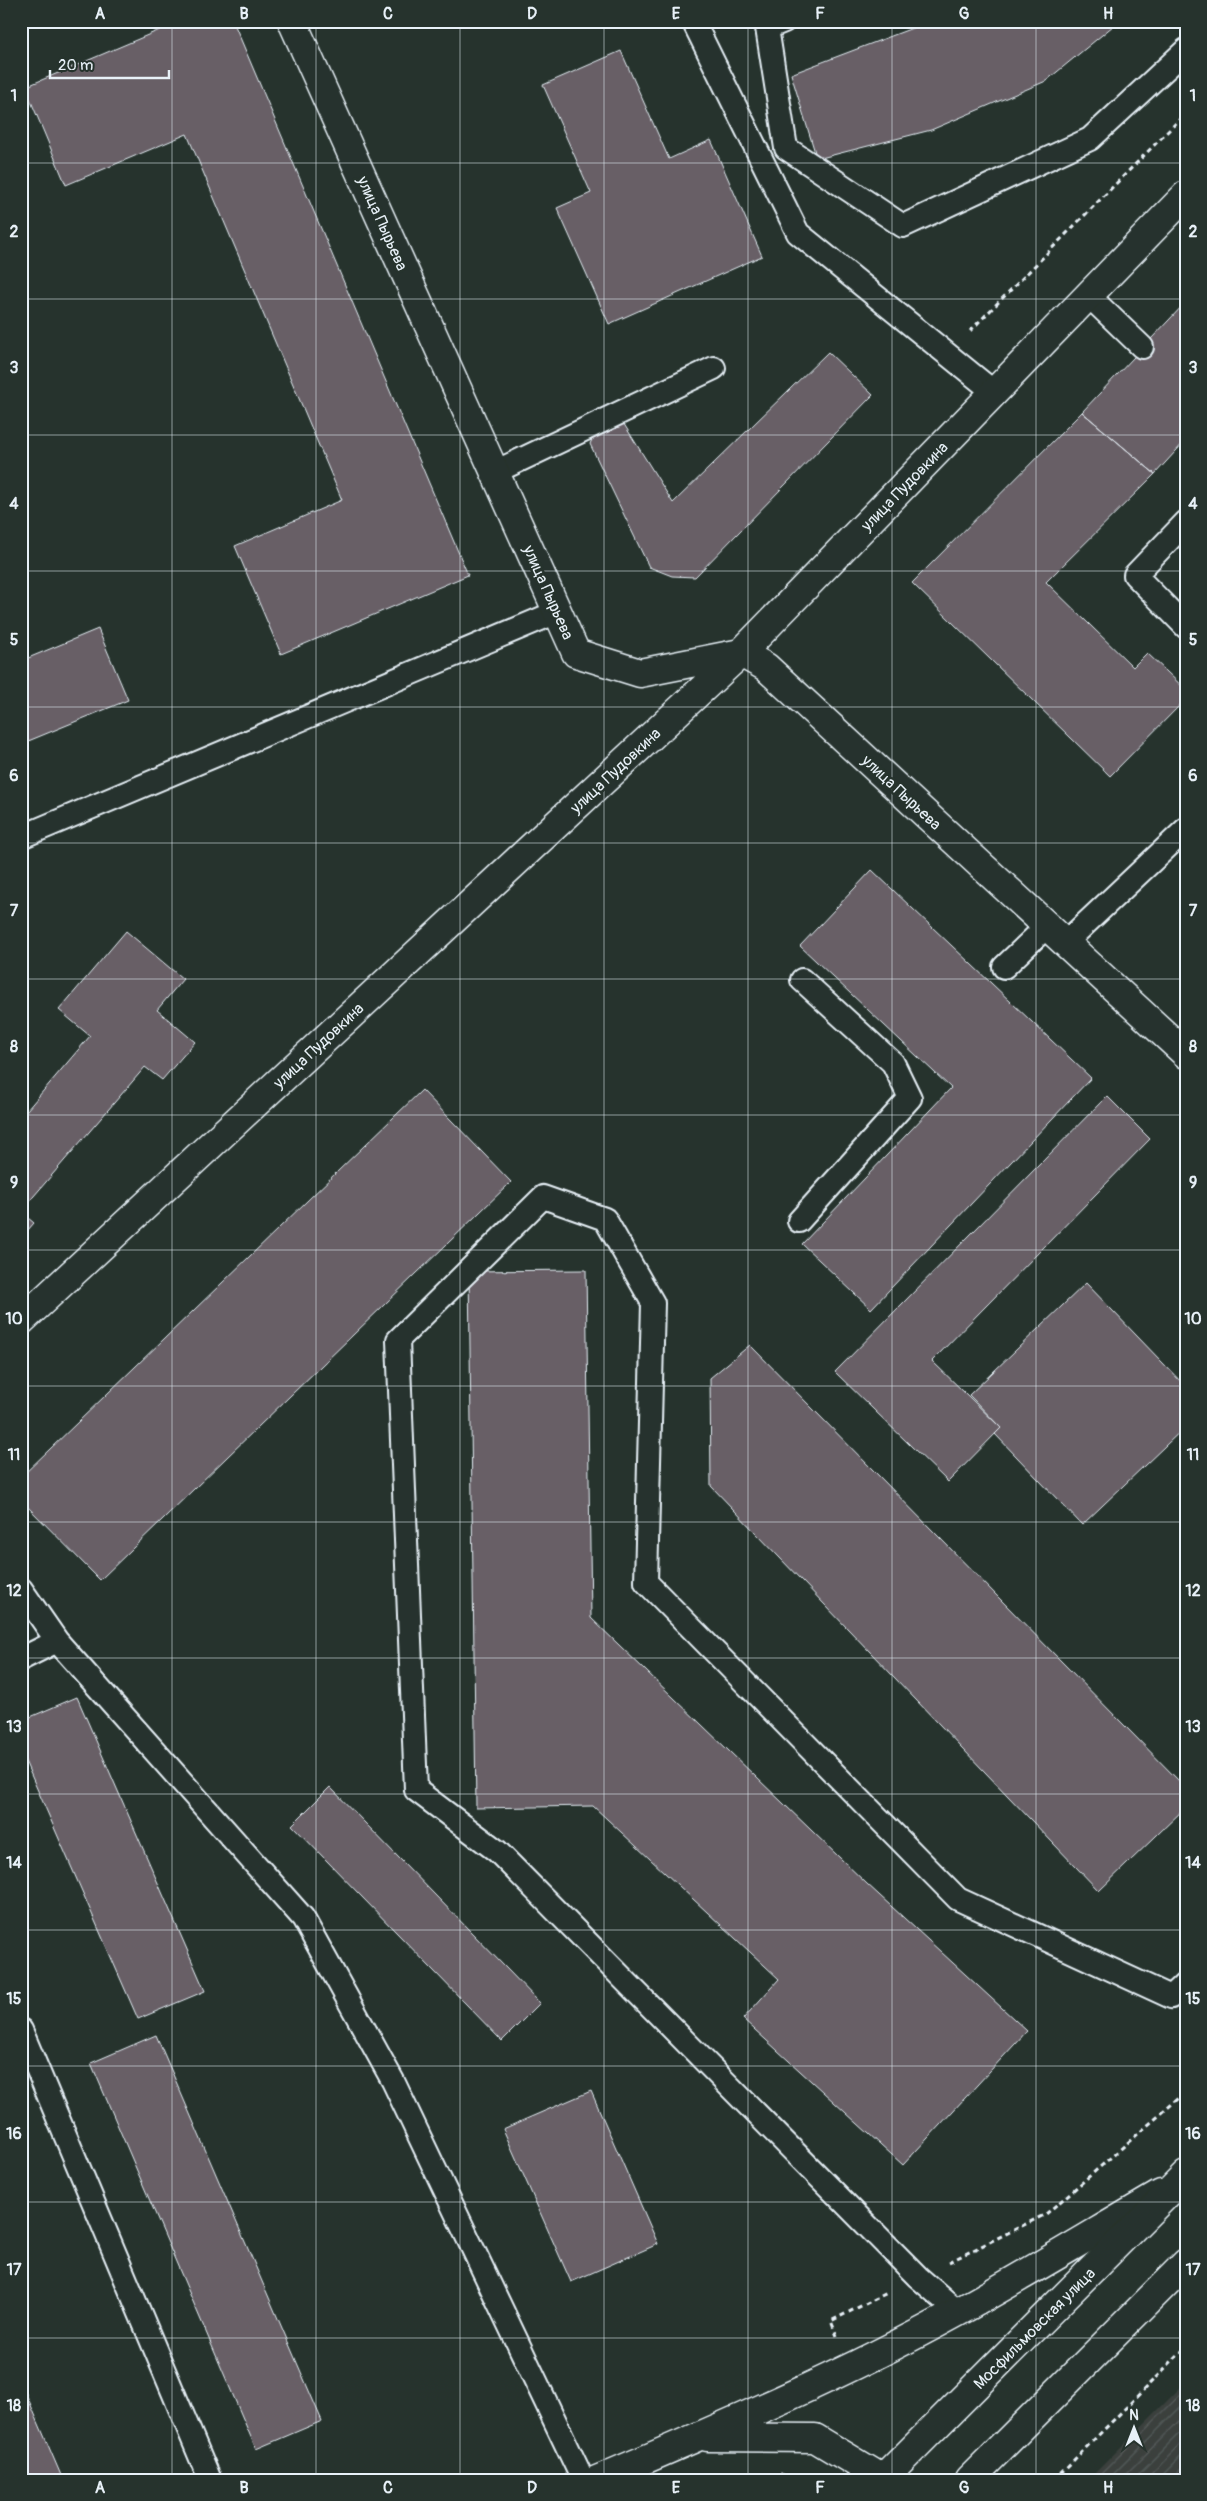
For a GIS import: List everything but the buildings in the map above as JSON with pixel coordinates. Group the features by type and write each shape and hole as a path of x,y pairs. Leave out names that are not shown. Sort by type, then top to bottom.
{"street":[{"name":"улица Пырьева","path":"292,21 576,653 640,673 741,653 766,667 1186,1054"},
{"name":"улица Пудовкина","path":"21,1321 741,653 1186,195"},
{"path":"597,2480 700,2436 850,2367 958,2312 1181,2180"},
{"name":"Мосфильмовская улица","path":"883,2479 1181,2180"},
{"path":"969,2480 1186,2263"},
{"path":"700,2436 815,2438 883,2479"}],"lane":[{"path":"693,21 798,233 995,393"},
{"path":"784,21 767,28 786,148 903,226 1090,139 1186,50"},
{"path":"1089,296 1142,347"},
{"path":"495,472 714,368"},
{"path":"1186,522 1135,575 1186,627"},
{"path":"21,837 558,612"},
{"path":"1004,967 1056,934 1186,829"},
{"path":"799,1221 910,1098 893,1063 802,980"},
{"path":"958,2312 918,2277 497,1851 416,1790 398,1340 543,1197 605,1218 652,1303 646,1582 958,1899 1171,1997 1186,1983"},
{"path":"21,1589 57,1641 303,1918 393,2081 584,2480"},
{"path":"21,1659 57,1641"},
{"path":"21,2030 210,2480"}],"path":[{"path":"947,354 1186,113"},
{"path":"1054,2480 1186,2347"}],"shaded area":[{"path":"1186,2382 1186,2480 1088,2480"}]}
